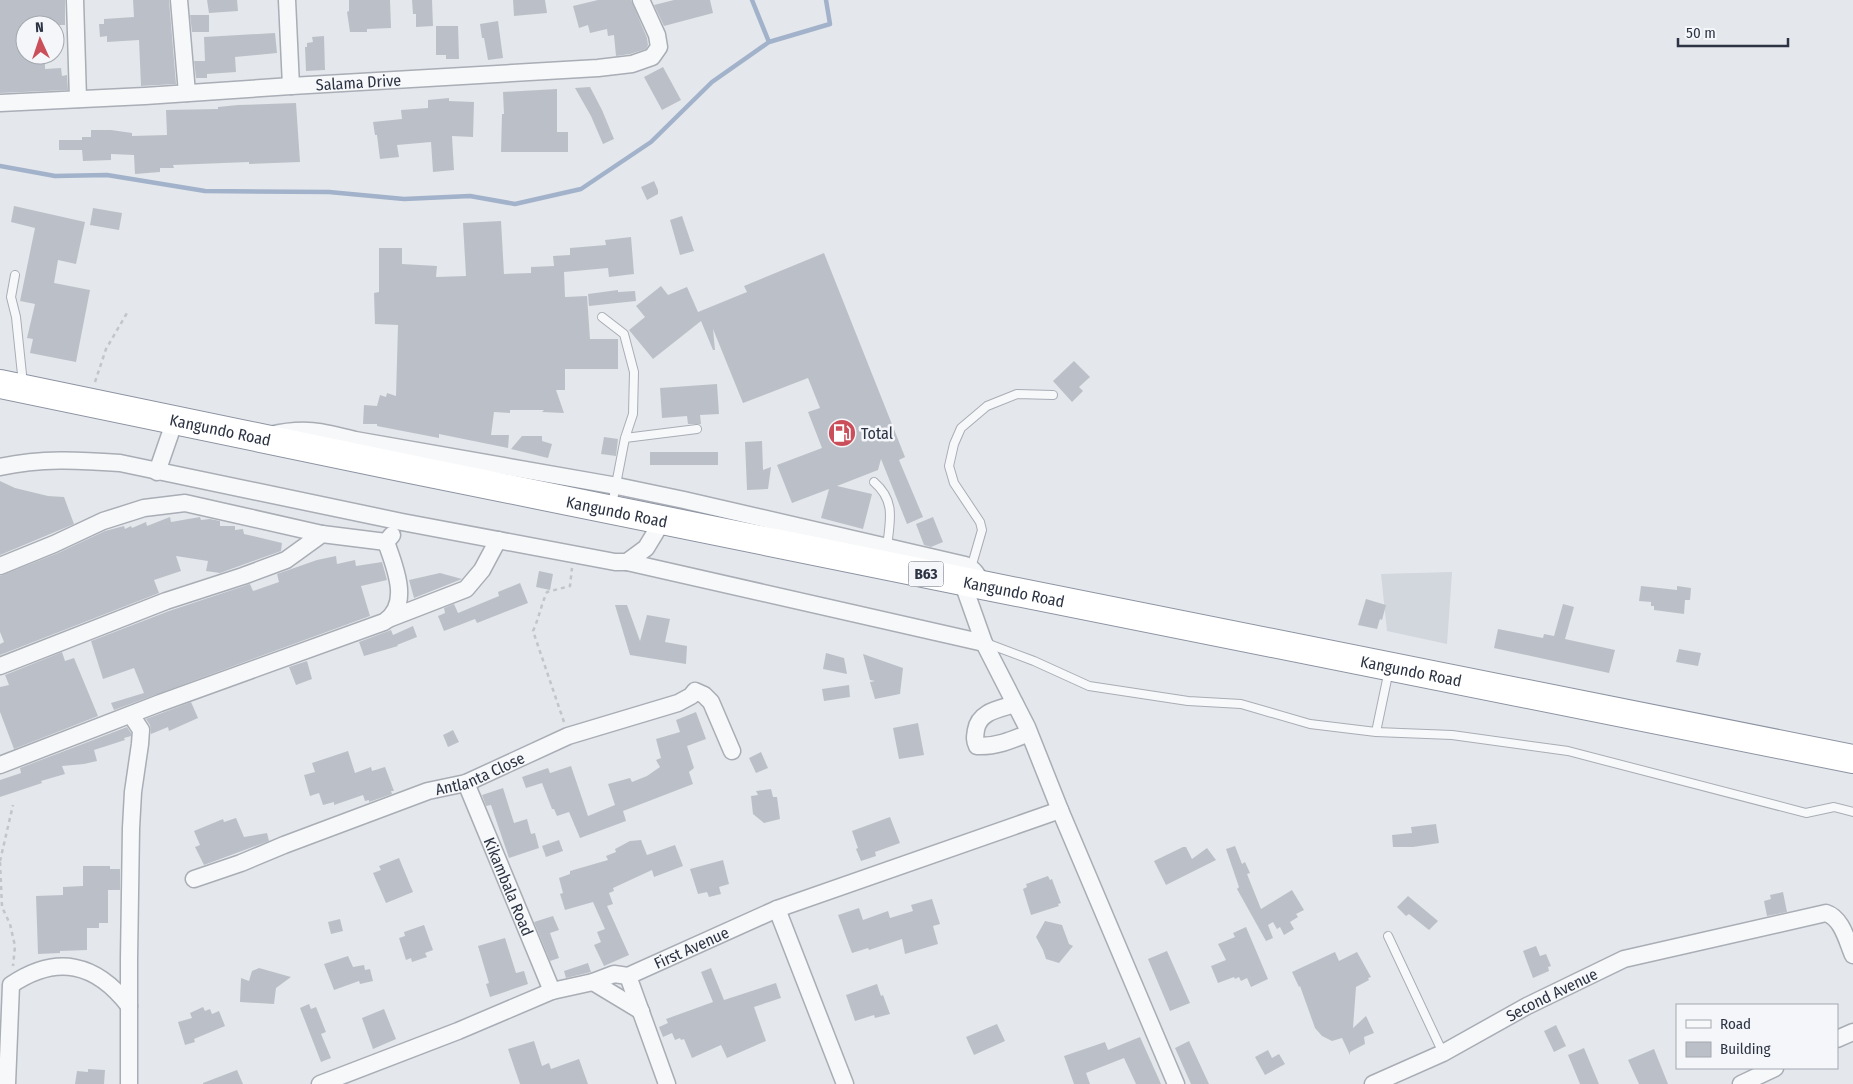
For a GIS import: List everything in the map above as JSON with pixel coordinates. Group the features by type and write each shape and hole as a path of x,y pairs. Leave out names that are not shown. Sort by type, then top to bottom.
{"highway":[{"name":"Kangundo Road","path":"12,387 258,438 614,498 664,520 972,578 1390,666 1853,760"}],"street":[{"path":"75,0 78,99"},
{"path":"178,0 187,93"},
{"path":"287,0 291,86"},
{"name":"Salama Drive","path":"0,103 598,68 632,64 652,57 659,47 657,35 641,0"},
{"path":"157,472 175,420"},
{"path":"0,467 24,462 77,460 120,464 402,522 615,562 627,562 984,643"},
{"path":"614,498 757,516 887,547 972,578 984,643 1029,733 1176,1084"},
{"path":"0,566 103,521 144,508 185,503 322,534 386,542"},
{"path":"627,562 646,548 664,520"},
{"path":"386,542 402,522"},
{"path":"0,666 166,600 243,576 286,560 322,534"},
{"path":"0,764 375,626 466,589 482,570 498,540"},
{"path":"386,542 397,575 399,590 397,604 391,618"},
{"name":"Antlanta Close","path":"194,879 241,863 428,791 466,783 568,736 678,703 695,691 704,695 711,702 732,751"},
{"path":"1015,704 982,717 978,723 974,741 977,746 988,747 1006,743 1029,733"},
{"path":"129,1084 131,828 133,792 140,744 140,730 132,715"},
{"name":"Kikambala Road","path":"466,783 552,991"},
{"name":"First Avenue","path":"323,1084 458,1031 552,991 593,982 614,974 628,976 777,909 1060,810"},
{"path":"777,909 845,1084"},
{"name":"Second Avenue","path":"1374,1084 1443,1053 1527,1006 1624,959 1826,912 1837,920 1853,955"},
{"path":"7,1084 11,985 27,975 42,969 56,967 73,968 93,972 117,990 129,1006"},
{"path":"628,976 667,1084"},
{"path":"593,982 641,1010"},
{"path":"1838,1040 1853,1032"},
{"path":"1741,1084 1773,1069"}],"lane":[{"path":"12,387 16,317 11,297 15,275"},
{"path":"602,317 624,334 634,372 633,414 626,438 614,498"},
{"path":"972,578 982,530 980,522 954,483 949,466 954,444 961,428 987,406 1017,394 1053,395"},
{"path":"626,438 697,429"},
{"path":"874,482 883,490 888,499 890,519 887,547"},
{"path":"984,643 1034,661 1089,686 1188,701 1241,704 1310,724 1376,732 1452,735 1568,751 1806,813 1834,807 1853,812"},
{"path":"1376,732 1390,666"},
{"path":"1388,936 1443,1053"}],"path":[{"path":"89,403 106,349 127,313"},
{"path":"568,736 533,631 541,604 547,592 570,586 573,554"},
{"path":"11,985 15,946 10,924 2,907 0,861 13,805"}],"shaded area":[{"path":"1452,572 1447,644 1387,631 1381,574"}],"building":[{"path":"0,0 65,0 65,15 15,15 15,65 45,65 45,69 61,68 62,76 67,75 68,90 0,93"},
{"path":"133,0 169,0 176,84 141,86 139,40 107,42 107,36 100,37 99,24 104,24 104,19 134,17"},
{"path":"207,0 237,0 238,11 209,13"},
{"path":"349,0 390,0 391,28 367,29 367,32 350,32 347,12 349,11"},
{"path":"412,0 432,0 433,26 416,27 416,14 413,14"},
{"path":"513,0 545,0 547,13 514,16"},
{"path":"598,0 631,0 647,38 648,45 646,49 616,56 614,35 608,36 607,29 590,33 588,25 579,28 573,6"},
{"path":"674,0 710,0 713,13 664,26 654,5"},
{"path":"190,15 209,15 209,32 192,32"},
{"path":"498,21 503,58 488,60 480,24"},
{"path":"436,26 458,26 459,59 446,59 446,55 436,55"},
{"path":"275,33 277,53 235,57 236,72 207,74 207,78 196,78 194,61 205,61 204,37"},
{"path":"324,36 325,70 306,71 305,47 307,47 307,43 313,42 312,37"},
{"path":"663,67 681,100 662,110 644,77"},
{"path":"590,87 614,139 603,144 591,116 575,88"},
{"path":"557,89 557,132 568,132 568,152 501,152 502,114 504,114 503,92"},
{"path":"449,98 449,101 474,102 473,137 452,136 454,170 433,172 431,142 397,145 399,157 380,159 377,135 375,135 373,122 402,119 401,110 428,108 428,100"},
{"path":"296,103 300,162 173,165 174,168 160,168 160,172 135,174 134,155 111,154 111,160 83,161 82,150 59,150 59,140 82,140 82,137 91,137 91,130 132,133 132,136 167,135 166,110 218,109 218,107 238,105"},
{"path":"654,181 658,194 647,200 641,187"},
{"path":"14,206 85,222 76,264 58,260 54,283 90,290 76,362 30,353 33,339 27,338 35,304 20,301 35,228 11,222"},
{"path":"93,208 122,213 119,230 90,225"},
{"path":"682,216 694,251 680,255 670,220"},
{"path":"501,221 504,274 531,273 531,267 554,266 553,256 570,255 570,248 606,245 605,240 631,237 634,274 609,277 608,268 564,272 565,297 587,296 590,339 618,339 618,369 565,369 565,390 556,390 564,413 542,412 544,410 510,410 510,413 494,412 491,435 509,435 508,448 439,434 439,438 377,426 377,424 363,424 364,405 377,406 380,395 386,397 387,393 396,396 398,325 375,324 374,293 379,292 379,248 402,248 402,264 437,266 436,277 466,276 463,223"},
{"path":"824,253 905,457 899,460 923,517 907,524 881,459 878,470 837,486 872,494 863,529 821,518 829,489 792,503 777,465 822,448 808,412 820,408 808,378 743,403 713,329 715,350 713,350 701,321 653,359 629,330 645,317 636,306 661,286 668,295 687,287 698,312 747,292 744,286"},
{"path":"618,290 618,292 635,291 636,301 589,306 588,294"},
{"path":"1074,361 1090,377 1079,387 1083,391 1072,402 1053,381"},
{"path":"717,384 719,414 700,415 701,424 688,424 687,416 662,418 660,388"},
{"path":"522,436 542,436 542,441 552,444 548,458 511,449"},
{"path":"604,437 618,439 616,456 601,454"},
{"path":"762,441 763,470 771,467 768,489 747,490 745,442"},
{"path":"650,452 718,452 718,465 650,465"},
{"path":"0,481 15,488 48,496 64,497 74,524 0,555"},
{"path":"170,517 171,522 200,517 201,520 220,521 220,526 235,526 235,530 243,529 244,534 282,543 281,551 220,573 206,571 208,561 176,556 181,571 154,580 159,593 0,655 0,644 4,642 0,632 0,576 58,553 105,531 124,526 125,529 131,526 132,528 146,522 147,526"},
{"path":"933,517 943,542 931,547 924,545 916,524"},
{"path":"336,556 337,564 355,560 356,566 382,562 387,580 361,586 370,616 114,710 111,703 144,693 134,668 103,679 91,641 169,611 250,584 253,591 279,582 277,574 317,560"},
{"path":"539,571 553,574 550,590 536,587"},
{"path":"440,573 462,579 414,598 409,580"},
{"path":"520,583 528,603 477,623 475,619 444,631 438,616 445,613 444,608 454,604 458,613 499,596 498,592"},
{"path":"1641,586 1677,590 1677,586 1691,588 1690,600 1685,600 1684,614 1654,610 1651,602 1639,601"},
{"path":"1366,599 1386,605 1382,620 1380,619 1377,629 1358,625"},
{"path":"1563,604 1574,607 1565,639 1615,650 1609,673 1494,648 1498,629 1543,638 1544,634 1554,636"},
{"path":"615,605 627,605 640,641 647,615 670,619 665,642 687,646 686,664 630,655"},
{"path":"413,626 417,637 398,646 364,656 359,642 391,630 393,635"},
{"path":"1679,649 1701,653 1698,666 1676,662"},
{"path":"62,652 65,661 74,658 98,716 14,749 0,712 0,687 9,685 5,675"},
{"path":"826,653 844,658 847,674 823,669"},
{"path":"863,654 903,668 900,694 875,699 870,682 875,681 870,680"},
{"path":"307,661 312,679 296,685 289,667"},
{"path":"849,685 850,697 824,701 822,689"},
{"path":"191,702 198,718 169,731 168,727 151,734 150,725 146,719"},
{"path":"696,712 706,739 687,746 694,768 689,772 693,784 623,811 626,821 580,838 569,812 557,816 554,809 552,809 542,783 526,788 522,777 548,768 550,773 571,766 588,816 615,805 608,784 630,778 632,782 647,776 660,767 656,760 661,758 656,739 680,732 676,720"},
{"path":"918,723 924,755 899,759 893,728"},
{"path":"127,727 131,736 124,738 125,740 94,750 97,761 62,766 65,774 0,797 0,780 21,773 20,768"},
{"path":"453,730 459,742 448,747 443,735"},
{"path":"348,751 355,773 371,767 372,771 385,767 394,791 391,791 392,794 369,802 369,800 365,801 363,795 334,805 334,802 323,805 319,793 310,796 304,775 315,772 312,763"},
{"path":"761,752 768,768 756,773 749,758"},
{"path":"503,788 514,823 527,819 531,834 535,833 539,848 509,858 491,805 486,806 482,795"},
{"path":"771,789 773,797 777,797 780,819 764,823 753,814 751,796 758,795 756,791"},
{"path":"890,817 900,843 875,852 876,856 861,861 852,831"},
{"path":"236,818 244,837 267,833 269,841 204,865 195,847 200,845 194,831 223,819 224,822"},
{"path":"1436,824 1439,843 1413,847 1393,847 1392,835 1412,833 1411,827"},
{"path":"559,840 563,851 546,857 542,846"},
{"path":"641,840 647,855 675,845 683,866 654,877 652,870 613,888 614,891 609,893 613,904 607,906 629,955 604,966 594,945 601,942 597,932 605,929 593,902 565,910 560,894 563,893 559,878 570,874 570,871 608,860 606,856 616,852 615,849 630,841"},
{"path":"1235,846 1242,864 1245,862 1250,873 1247,874 1261,909 1292,890 1304,910 1296,914 1298,917 1290,922 1294,929 1284,935 1280,927 1277,929 1273,922 1268,925 1273,938 1266,941 1237,889 1239,887 1226,849"},
{"path":"1186,847 1192,859 1207,848 1216,860 1166,885 1154,861"},
{"path":"399,858 413,892 386,903 373,873 381,870 379,866"},
{"path":"723,860 729,884 719,887 721,894 709,897 707,892 698,894 690,869"},
{"path":"83,866 110,866 110,869 120,869 120,890 108,890 108,923 99,923 99,928 87,928 87,950 38,954 36,896 63,895 63,887 83,886"},
{"path":"1048,876 1050,880 1052,879 1061,903 1058,904 1059,906 1031,915 1023,889 1027,887 1026,884"},
{"path":"1783,892 1787,912 1767,916 1764,901 1771,899 1770,895"},
{"path":"1408,896 1438,921 1429,930 1409,914 1406,916 1397,907"},
{"path":"932,899 940,924 933,926 938,944 905,954 902,939 869,950 868,948 852,953 838,915 859,908 863,920 888,911 890,918 913,911 911,905"},
{"path":"553,916 559,930 550,933 559,958 550,961 534,922"},
{"path":"340,919 343,931 331,934 328,922"},
{"path":"1045,921 1062,925 1069,944 1073,946 1059,963 1046,959 1036,937"},
{"path":"424,925 433,950 425,953 427,957 412,962 411,958 406,960 399,938 405,936 404,932"},
{"path":"1246,927 1268,979 1251,987 1247,978 1241,981 1239,977 1218,983 1211,966 1226,960 1218,944 1235,937 1233,933"},
{"path":"505,938 516,973 524,971 528,984 490,997 486,984 489,983 478,946"},
{"path":"1536,946 1540,956 1546,954 1551,966 1548,967 1549,971 1533,978 1523,951"},
{"path":"1167,951 1190,1003 1170,1011 1148,959"},
{"path":"1335,952 1339,961 1357,952 1371,977 1356,987 1353,1028 1366,1016 1374,1033 1364,1037 1365,1044 1350,1052 1350,1055 1342,1038 1332,1041 1322,1036 1315,1028 1300,986 1292,972"},
{"path":"348,956 353,967 364,965 365,970 370,969 373,981 360,984 359,981 334,990 324,964"},
{"path":"588,963 591,972 566,978 564,971"},
{"path":"259,968 291,977 276,988 274,1004 240,1002 241,978 249,981 252,971"},
{"path":"711,968 724,1000 776,983 781,998 754,1007 766,1041 727,1058 721,1045 692,1058 684,1039 675,1040 672,1033 663,1037 659,1027 668,1023 666,1019 713,1002 701,972"},
{"path":"877,984 890,1014 875,1018 874,1015 855,1021 846,995"},
{"path":"309,1004 311,1009 316,1007 326,1032 321,1034 331,1058 321,1062 300,1008"},
{"path":"203,1007 205,1011 210,1009 212,1014 219,1011 225,1026 194,1039 195,1042 185,1045 178,1022 192,1018 190,1013"},
{"path":"384,1009 396,1039 373,1049 362,1018"},
{"path":"997,1024 1005,1041 974,1055 966,1037"},
{"path":"1556,1025 1566,1046 1554,1052 1544,1031"},
{"path":"1140,1037 1161,1084 1136,1084 1124,1058 1086,1073 1090,1084 1074,1084 1064,1056 1105,1042 1108,1050"},
{"path":"534,1041 542,1066 549,1063 551,1069 579,1059 588,1084 520,1084 508,1049"},
{"path":"1189,1041 1209,1084 1191,1084 1175,1048"},
{"path":"1584,1048 1599,1084 1580,1084 1568,1055"},
{"path":"1654,1049 1668,1084 1639,1084 1628,1060"},
{"path":"1268,1050 1272,1058 1279,1054 1285,1064 1265,1075 1255,1057"},
{"path":"88,1069 105,1070 104,1084 75,1084 77,1071 88,1072"},
{"path":"237,1070 243,1084 203,1084 203,1083"}],"waterway":[{"path":"752,0 769,42"},
{"path":"0,166 55,176 107,175 205,191 329,192 404,199 470,196 515,204 581,189 651,142 712,82 769,42 830,24 826,0"}],"place":[{"name":"Total","path":"842,433"}]}
